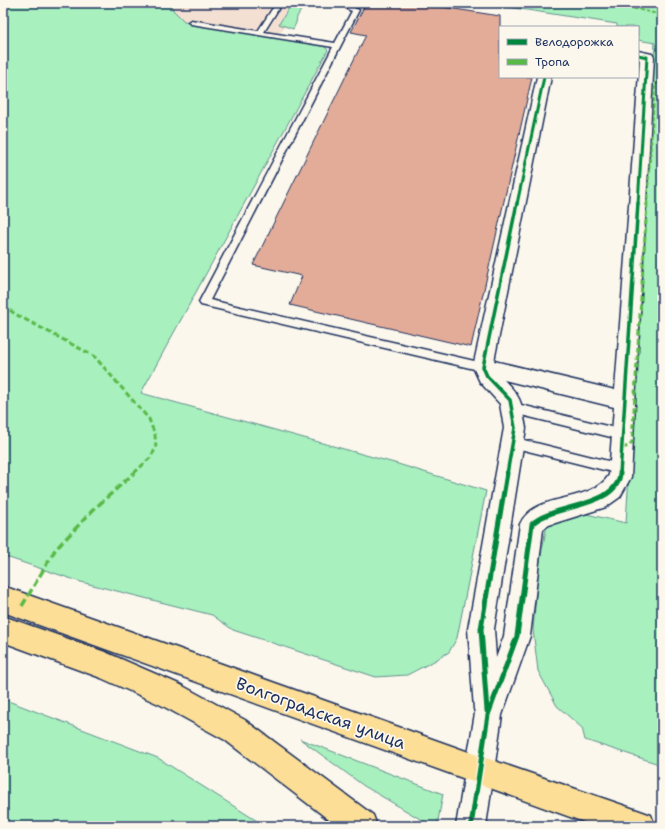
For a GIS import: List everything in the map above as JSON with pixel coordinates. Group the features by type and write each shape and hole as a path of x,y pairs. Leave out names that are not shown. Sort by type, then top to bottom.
{"main road":[{"name":"Волгоградская улица","path":"3,599 120,639 554,798 640,826"},
{"path":"3,629 105,666 178,698 234,730 362,826"}],"street":[{"path":"471,826 488,715 517,636 532,524 543,516 598,499 612,490 620,477 647,57 639,55"},
{"path":"488,715 481,628 515,428 510,400 487,376 483,367 544,78"},
{"path":"483,367 625,400"}],"lane":[{"path":"260,33 279,3"},
{"path":"353,3 350,9 356,10 204,302 483,367"},
{"path":"191,22 338,46"},
{"path":"512,408 623,435"},
{"path":"512,442 620,469"}],"shaded area":[{"path":"173,3 299,3 269,52 150,32"}],"green space":[{"path":"3,3 170,3 173,10 184,21 323,45 328,50 141,393 398,464 486,491 457,638 449,652 407,675 376,677 233,630 212,615 81,582 3,556"},
{"path":"292,3 305,3 297,17 293,29 279,24"},
{"path":"482,3 662,3 662,765 585,740 582,728 557,706 538,671 533,630 538,572 548,518 573,511 626,523 655,43 639,40 639,26 617,26 617,24"},
{"path":"3,699 158,758 265,826 3,826"},
{"path":"300,739 443,794 437,826 432,826 364,786"}],"building":[{"path":"366,3 416,3 500,16 499,78 532,78 471,347 290,305 302,276 253,265 366,35 351,32"}],"marked path":[{"path":"3,7 8,3"},
{"path":"610,3 662,15"},
{"path":"622,448 629,446 632,442 655,85 662,80"},
{"path":"3,305 15,314 94,356 149,419 155,435 156,448 150,458 93,510 55,550 22,606"}],"cycle path":[{"path":"471,826 488,715 517,636 532,524 543,516 598,499 612,490 620,477 647,57 639,55"},
{"path":"487,711 481,629 515,428 510,400 487,376 483,367 544,78"}]}
